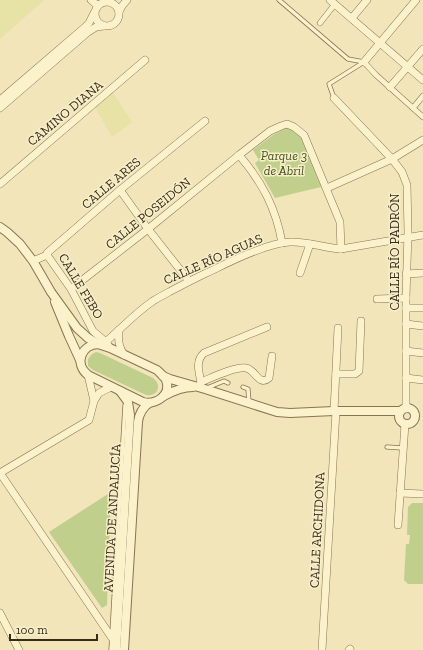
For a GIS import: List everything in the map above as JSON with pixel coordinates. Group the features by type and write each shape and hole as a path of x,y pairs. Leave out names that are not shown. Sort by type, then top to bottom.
{"street":[{"path":"90,0 97,5"},
{"path":"0,108 88,32 96,27 108,26 116,23 119,12 127,0"},
{"path":"352,18 367,0"},
{"path":"416,0 364,62 376,75 423,117"},
{"path":"0,100 84,28 89,23 97,5 110,1 115,5 119,12"},
{"path":"320,23 333,2 423,80"},
{"path":"94,13 96,21 104,26"},
{"path":"390,87 423,49"},
{"name":"CAMINO DIANA","path":"0,184 145,60"},
{"path":"413,108 423,96"},
{"name":"CALLE RÍO PADRÓN","path":"334,98 392,159 402,172 407,185 408,238 406,274 406,378 404,410"},
{"name":"CALLE ARES","path":"33,261 47,255 47,253 120,190 205,121"},
{"name":"CALLE POSEIDÓN","path":"71,289 239,155 270,131 281,126 287,124 294,127 304,135 327,188"},
{"path":"341,249 340,222 327,188 392,159 423,140"},
{"path":"239,155 256,177 268,197 275,214 282,243"},
{"path":"120,190 148,229 189,281"},
{"path":"0,227 20,244 33,261 51,292 82,333 100,344 157,370 166,380 167,385 164,396"},
{"name":"CALLE RÍO AGUAS","path":"100,344 120,330 136,314 153,301 189,281 264,248 282,243 298,242 341,249 423,236"},
{"path":"300,273 310,244"},
{"name":"CALLE FEBO","path":"47,255 71,289 100,344"},
{"path":"406,274 423,273"},
{"path":"51,292 59,314 80,360 81,368 88,376 111,386 122,394 143,402 149,403 160,400 172,391 181,388 202,386 210,378 240,368 250,369 260,379 265,381 269,378 272,356"},
{"path":"377,299 406,298"},
{"path":"406,308 423,308"},
{"path":"336,374 355,374 359,370 361,321"},
{"path":"406,324 423,326"},
{"path":"202,386 198,367 200,356 267,327"},
{"name":"CALLE ARCHIDONA","path":"322,650 338,328"},
{"path":"120,330 118,339 124,355"},
{"name":"CALLE FEBO","path":"93,331 94,337 100,344"},
{"path":"80,360 84,350 100,344"},
{"path":"406,351 423,353"},
{"path":"88,376 94,401"},
{"path":"163,376 202,386 277,412 290,413 404,410 423,412"},
{"path":"406,378 423,380"},
{"path":"111,386 100,393 94,401 89,420 0,473 112,638"},
{"name":"AVENIDA DE ANDALUCÍA","path":"116,650 130,415 128,402 122,394"},
{"name":"AVENIDA DE ANDALUCÍA","path":"124,650 138,422 139,415 143,408 149,403"},
{"path":"404,410 399,415 399,418 401,422 405,424 410,424 414,420 414,412"},
{"path":"398,525 405,424"},
{"path":"400,493 423,494"},
{"path":"0,613 19,650"}],"lane":[{"path":"279,0 348,59 364,62"},
{"path":"334,98 329,84 364,62"},
{"path":"210,378 220,382"},
{"path":"202,386 224,381 228,382"},
{"path":"243,387 248,389 249,403"},
{"path":"111,650 125,414 122,394"},
{"path":"387,447 403,448"}],"shaded area":[{"path":"0,0 44,0 0,39"},
{"path":"112,91 132,122 112,137 95,107"}],"green space":[{"name":"Parque 3 de Abril","path":"286,128 301,136 321,187 275,198 255,163 259,160 253,150 273,135"},
{"path":"96,352 153,378 158,384 156,393 146,395 93,370 88,366 88,359"},
{"path":"111,492 107,605 102,608 49,532"},
{"path":"412,503 423,503 423,584 408,584 404,580 406,544 409,544 410,535 407,535 408,507"}]}
